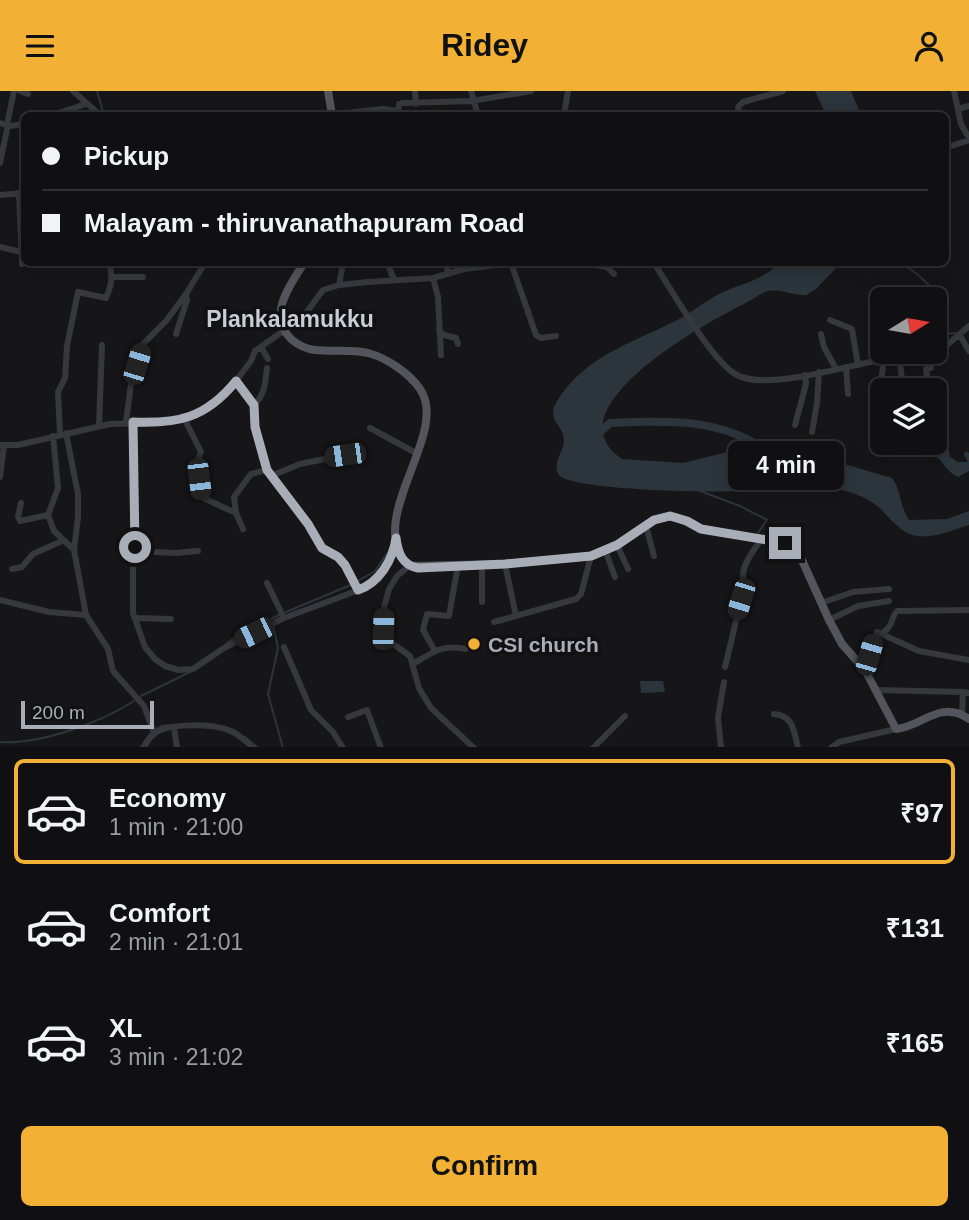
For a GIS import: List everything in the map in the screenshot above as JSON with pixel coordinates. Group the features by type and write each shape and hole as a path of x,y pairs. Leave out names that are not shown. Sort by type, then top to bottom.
{"main road":[{"path":"328,91 331,112"},
{"path":"302,266 282,304 280,316 285,331 299,345 308,349 373,354 393,365 421,390 427,408 427,420 400,505 396,538 398,551 409,566 505,564 591,556 617,545 663,517 670,516 701,529 785,543 803,560 829,620 842,643 865,670 886,715 896,729 905,728 934,713 966,716"}],"street":[{"path":"0,163 5,124 14,91"},
{"path":"73,91 96,112"},
{"path":"415,91 416,104"},
{"path":"471,91 477,112"},
{"path":"399,112 399,104 472,101 531,91"},
{"path":"564,112 568,91"},
{"path":"739,112 738,107 743,102 783,91"},
{"path":"949,146 969,139 961,124 954,91"},
{"path":"61,112 86,104"},
{"path":"958,109 969,106"},
{"path":"362,112 394,112"},
{"path":"0,195 21,193"},
{"path":"0,247 21,252"},
{"path":"74,550 54,531 48,515 58,488 58,391 65,378 67,346 78,292 106,297 112,277 110,266"},
{"path":"203,266 166,321 143,344 131,384 135,618 145,647 155,659 166,666 179,670 193,669 224,647 284,618 367,587 380,576 394,549 396,538"},
{"path":"339,285 342,266"},
{"path":"388,266 394,279"},
{"path":"447,273 448,266"},
{"path":"0,477 2,445 99,425 185,420 209,407 236,381 256,351 303,317 323,290 339,285 394,279 433,278 482,266"},
{"path":"512,266 536,335 541,338 556,336"},
{"path":"601,266 607,267 614,274"},
{"path":"656,266 705,342 736,375 761,381 870,362"},
{"path":"112,277 143,277"},
{"path":"433,278 438,297 440,355"},
{"path":"176,334 187,300 186,295"},
{"path":"830,320 852,329 858,365"},
{"path":"947,345 969,326"},
{"path":"439,330 444,335 456,338 458,344"},
{"path":"821,334 824,347 836,369"},
{"path":"960,334 969,351"},
{"path":"99,425 102,345"},
{"path":"261,347 268,359"},
{"path":"927,378 926,369 931,368 931,364"},
{"path":"846,367 848,394"},
{"path":"254,405 265,387 267,368"},
{"path":"812,432 818,372"},
{"path":"794,425 805,390 805,375"},
{"path":"236,381 254,405 255,427 269,473 308,524 322,548 338,557 345,565 358,590"},
{"path":"185,420 201,452 197,462 201,497 236,513"},
{"path":"370,428 416,453"},
{"path":"59,435 78,494 74,550 86,615 108,649 113,671 118,679 144,706 154,733"},
{"path":"243,529 236,513 234,497 251,474 269,473 350,454"},
{"path":"21,503 18,517 20,521 48,515"},
{"path":"646,526 654,556"},
{"path":"725,667 745,585 742,575 762,538"},
{"path":"12,569 22,566 33,554 62,541"},
{"path":"617,545 628,569"},
{"path":"605,550 615,577"},
{"path":"135,551 198,551"},
{"path":"495,622 576,599 581,594 591,556"},
{"path":"482,564 482,602"},
{"path":"505,564 516,616"},
{"path":"435,651 424,630 427,614 449,616 458,565"},
{"path":"409,566 397,576 389,589 383,611 385,638 410,656 419,688 431,708 474,747"},
{"path":"267,583 284,618"},
{"path":"821,603 853,592 889,589"},
{"path":"0,600 49,612 86,615"},
{"path":"829,620 858,606 889,601"},
{"path":"883,633 893,624 897,611 969,610"},
{"path":"135,618 171,619"},
{"path":"865,670 875,633 883,633 919,651 969,660"},
{"path":"413,664 451,645 466,649"},
{"path":"284,647 311,711 333,732 343,747"},
{"path":"721,747 718,717 724,682"},
{"path":"876,690 966,692 966,716"},
{"path":"348,717 367,710 381,747"},
{"path":"774,713 788,717 798,747"},
{"path":"593,747 625,716"},
{"path":"144,747 154,733 174,727 202,726 229,731 254,747"},
{"path":"174,727 177,747"},
{"path":"831,747 839,742 896,729"},
{"path":"859,739 860,747"}],"shaded area":[{"path":"815,91 851,91 860,112 825,112"},
{"path":"838,266 816,289 806,295 772,290 765,292 699,329 641,369 618,393 605,416 604,439 622,459 683,463 739,449 779,445 892,478 909,520 947,519 969,511 969,525 928,536 910,534 866,498 823,487 774,483 737,491 673,491 588,484 559,475 556,467 564,440 554,418 554,408 569,385 583,371 614,350 683,317 722,293 773,268"},
{"path":"947,446 950,457 958,462 968,462 964,455 966,451 969,453 969,471 958,477 935,455 947,455"},
{"path":"640,681 663,681 665,692 641,693"}],"waterway":[{"path":"97,91 103,112"},
{"path":"905,266 929,285 938,300 947,334 955,333"},
{"path":"597,435 610,423 673,422 713,427 751,441 769,452"},
{"path":"700,491 740,506 767,520 758,533"},
{"path":"358,581 375,571 390,549"},
{"path":"286,612 353,584"},
{"path":"225,645 235,637 279,615"},
{"path":"273,624 278,648 268,694 283,747"},
{"path":"141,696 192,671"},
{"path":"0,742 33,740 70,731 105,717 134,701"},
{"path":"156,729 169,725"},
{"path":"141,747 150,734"},
{"path":"245,737 257,747"}],"place":[{"name":"CSI church","path":"474,644"}],"district":[{"name":"Plankalamukku","path":"290,319"}],"route":[{"path":"135,547 133,422 159,423 193,417 209,407 236,381 254,405 255,427 267,470 308,524 322,548 338,557 345,565 358,590 367,587 380,576 394,549 396,538 403,561 418,568 591,556 617,545 654,520 670,516 701,529 785,543"}]}
